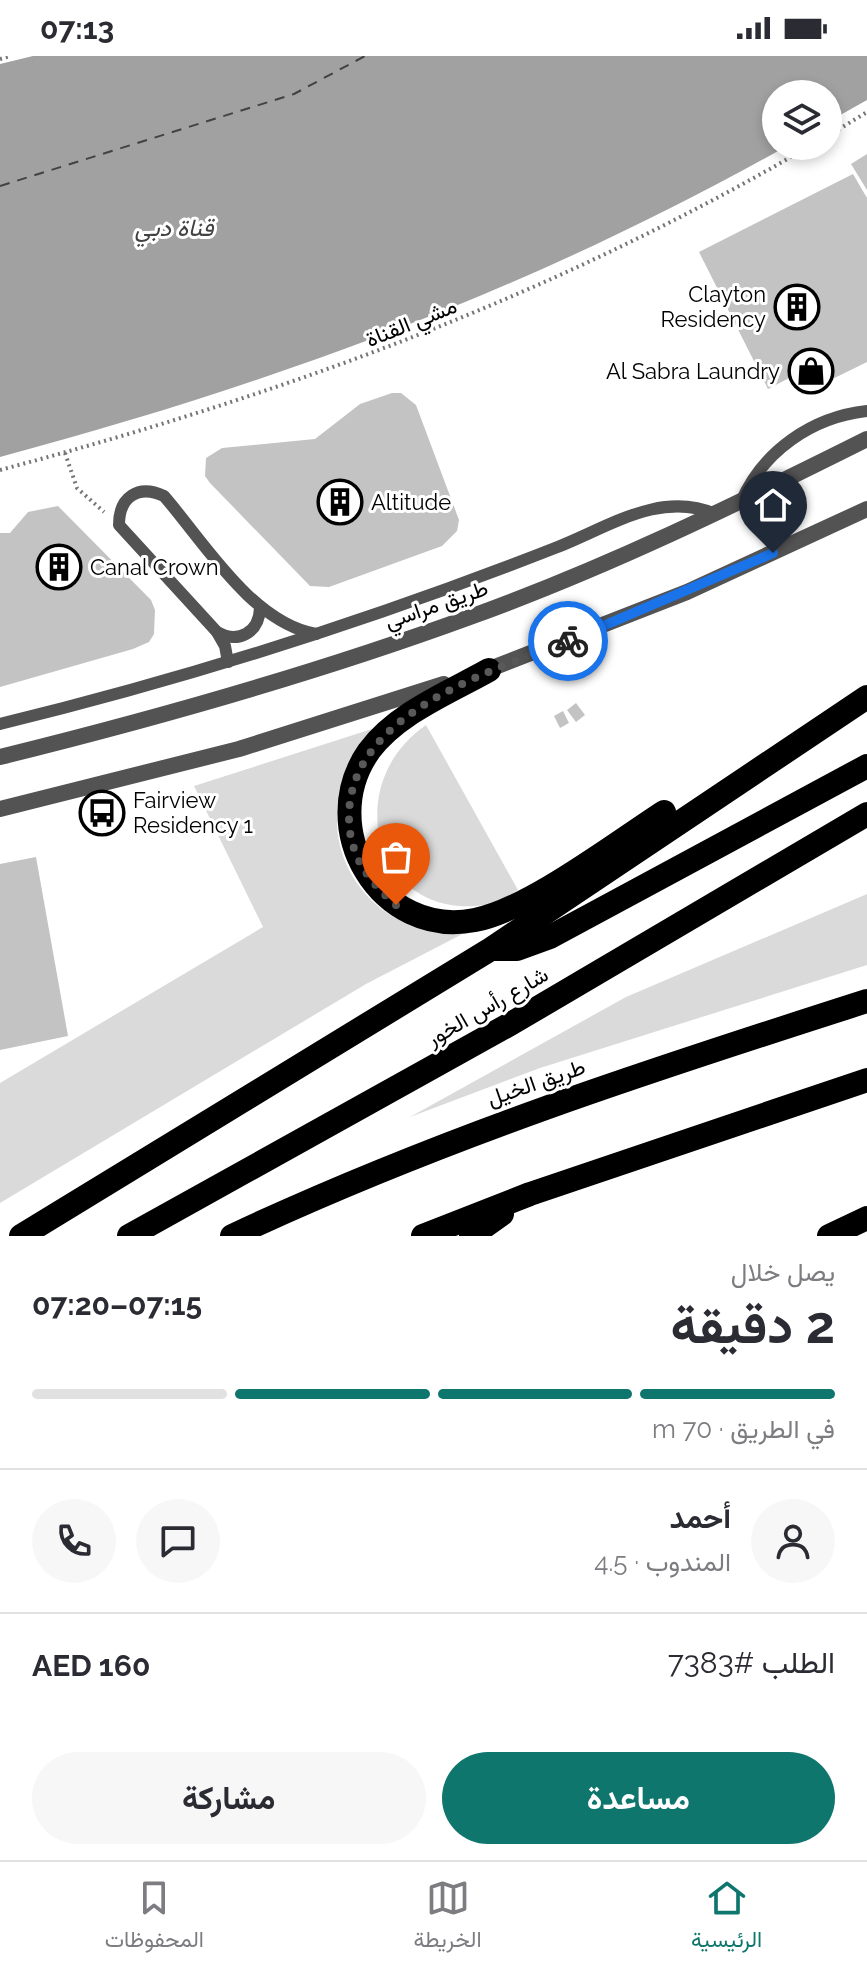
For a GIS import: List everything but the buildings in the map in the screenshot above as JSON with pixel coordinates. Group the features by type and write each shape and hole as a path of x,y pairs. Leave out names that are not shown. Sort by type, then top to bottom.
{"highway":[{"path":"489,670 406,718 384,736 369,751 352,787 349,826 359,864 375,887 408,911 447,922 474,920 500,912 531,897 679,803 707,789 736,782"},
{"path":"21,1236 491,949 867,697"},
{"path":"491,949 517,949 550,937 867,766"},
{"name":"شارع رأس الخور","path":"129,1236 498,1030 867,814"},
{"name":"طريق الخيل","path":"232,1236 407,1158 504,1120 867,1001"},
{"path":"423,1236 530,1194 867,1080"},
{"path":"471,1236 530,1194"},
{"path":"829,1236 867,1218"}],"street":[{"name":"طريق مراسي","path":"0,757 139,721 423,633 598,566 741,502 867,439"},
{"path":"0,809 225,753 489,670 674,598 867,509"}],"lane":[{"path":"741,502 755,474 789,441 832,419 867,411"},
{"path":"228,662 217,632 119,525 119,511 125,499 137,491 151,490 164,496 260,608 294,628 319,634"},
{"path":"0,724 319,634 496,571 654,508 681,504 715,514"},
{"path":"217,632 234,638 242,637 257,626 260,608"}],"path":[{"path":"0,59 11,56"},
{"path":"842,127 867,112"},
{"name":"مشي القناة","path":"0,470 251,398 437,329 618,248 784,160"},
{"path":"65,453 77,488 119,525"}],"shaded area":[{"path":"426,725 518,890 494,903 448,904 417,892 395,871 382,844 377,813 383,781 399,751"},
{"path":"375,728 347,776 341,793 337,815 343,857 365,893 399,920 425,928 474,928 366,984 0,1203 0,1083 263,927 194,786"},
{"path":"867,894 867,965 540,1068 410,1117 626,997"}],"water":[{"name":"قناة دبي","path":"33,56 867,56 867,100 842,114 842,80 762,80 762,160 693,197 598,244 404,327 205,397 0,457 0,64"}],"ferry route":[{"path":"0,186 294,94 365,56"}],"way so far":[{"path":"396,905 375,887 359,864 352,846 349,826 352,787 369,751 406,718 489,670 568,641"}],"place":[{"name":"Clayton Residency","path":"797,307"},
{"name":"Al Sabra Laundry","path":"811,371"},
{"name":"Altitude","path":"340,502"},
{"name":"Canal Crown","path":"59,567"},
{"name":"Fairview Residency 1","path":"102,813"}],"route":[{"path":"568,641 773,553"}]}
